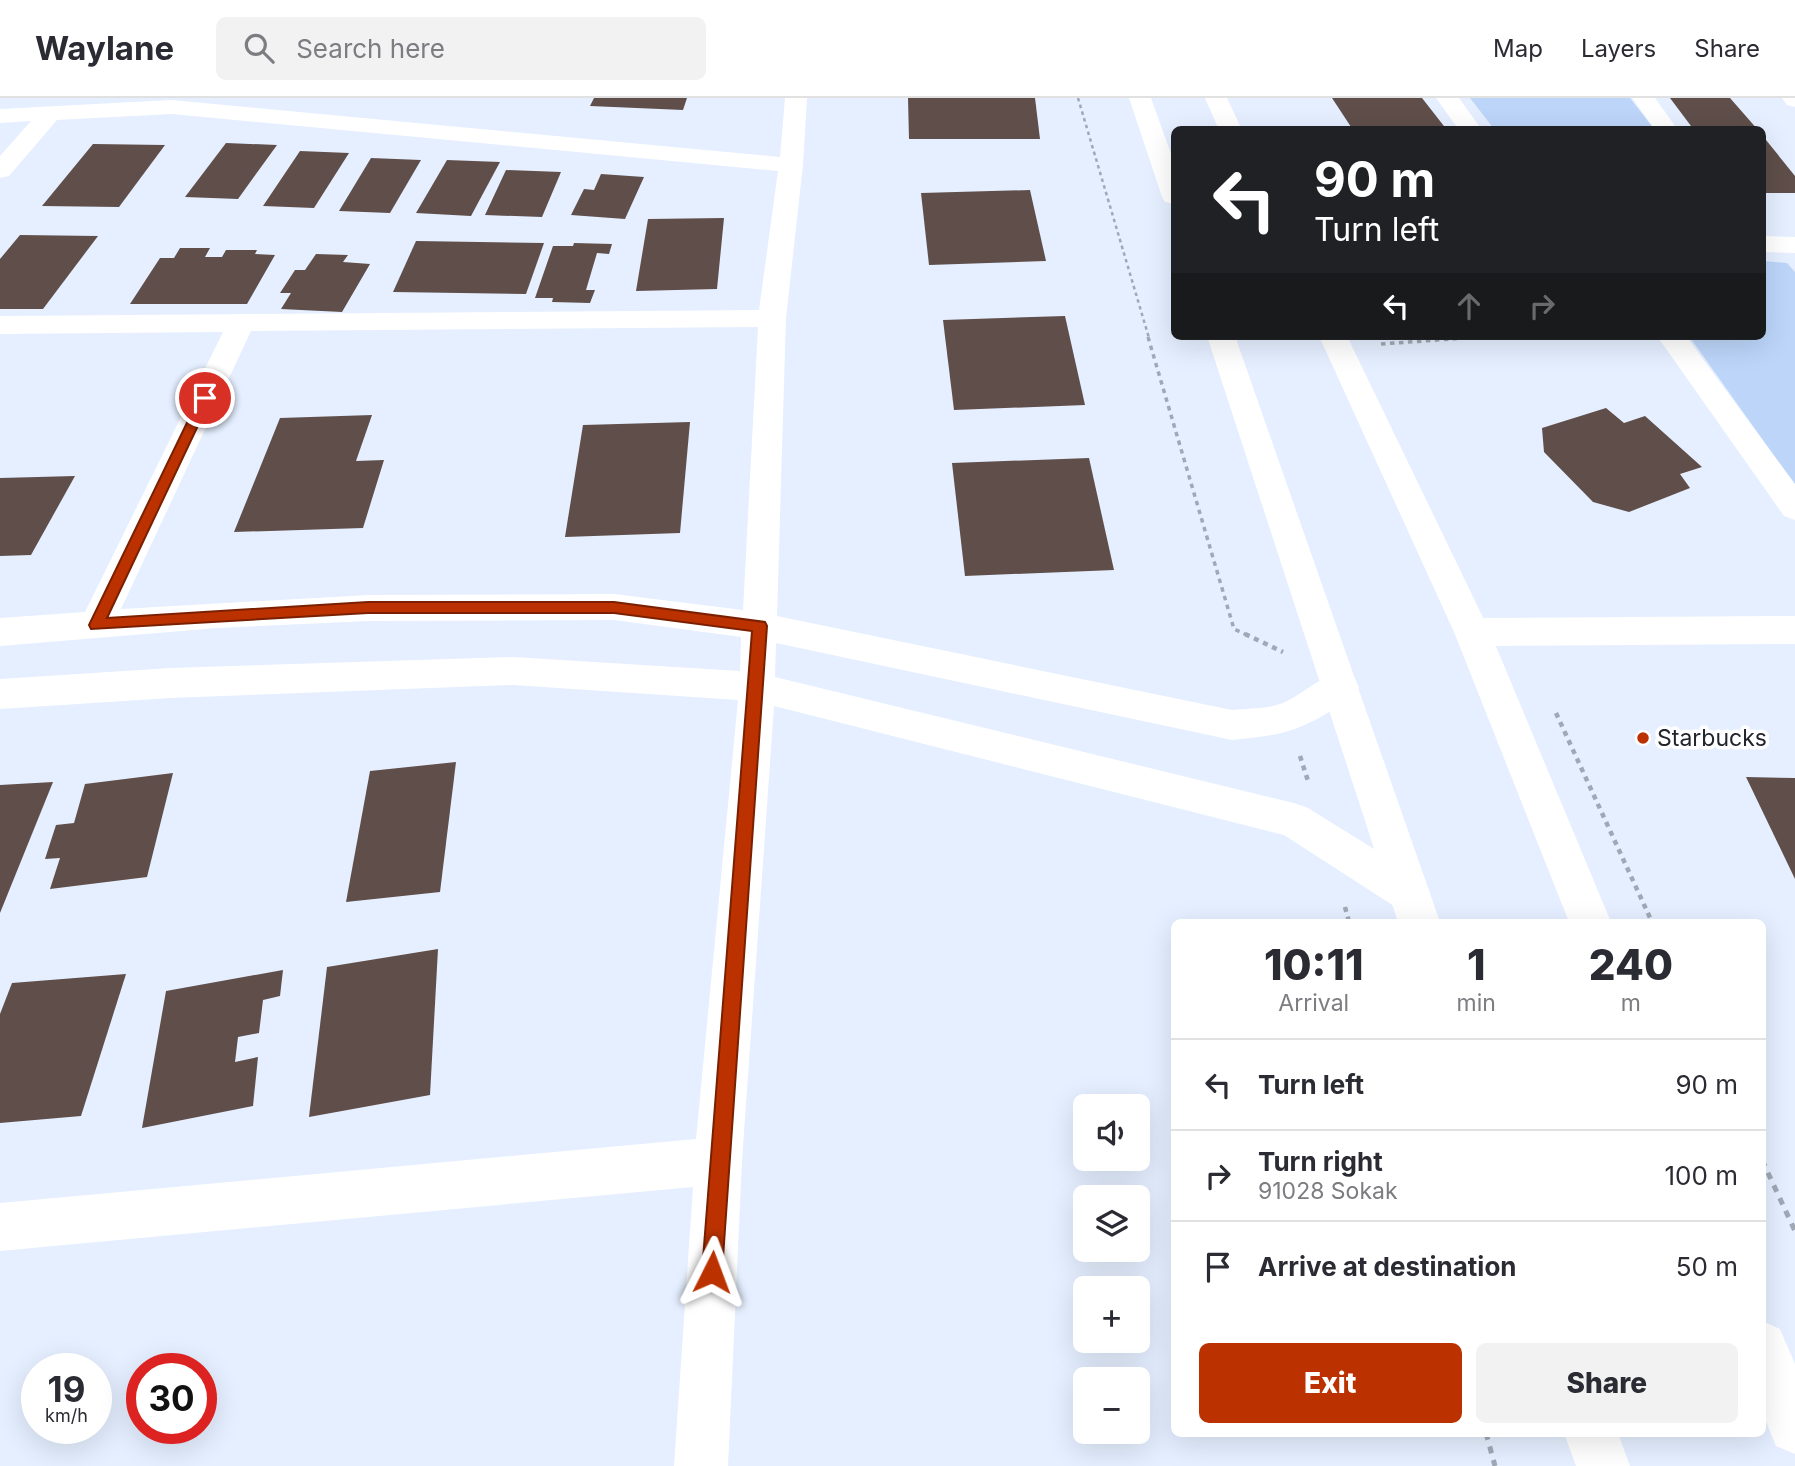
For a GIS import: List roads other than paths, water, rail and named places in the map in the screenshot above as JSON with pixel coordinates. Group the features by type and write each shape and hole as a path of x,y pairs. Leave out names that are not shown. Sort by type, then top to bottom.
{"street":[{"path":"701,1466 718,1161 757,687 772,318 792,165 796,98"},
{"path":"1140,98 1171,188"},
{"path":"1216,98 1229,126"},
{"path":"1447,98 1468,126"},
{"path":"1643,98 1664,126"},
{"path":"0,116 176,103 792,165"},
{"path":"0,171 51,113"},
{"path":"1766,244 1795,245"},
{"path":"0,325 772,318"},
{"path":"96,625 242,323"},
{"path":"1223,340 1414,907"},
{"path":"1335,340 1472,632 1589,919"},
{"path":"1674,340 1795,508"},
{"path":"0,632 368,608 614,607 760,626 1232,725 1288,718 1341,687"},
{"path":"1472,632 1795,630"},
{"path":"0,694 171,683 513,671 757,687 1294,820 1414,907"},
{"path":"0,1227 718,1161"},
{"path":"1766,1357 1795,1427"},
{"path":"1592,1437 1602,1466"}],"place":[{"name":"Starbucks","path":"1643,738"}]}
